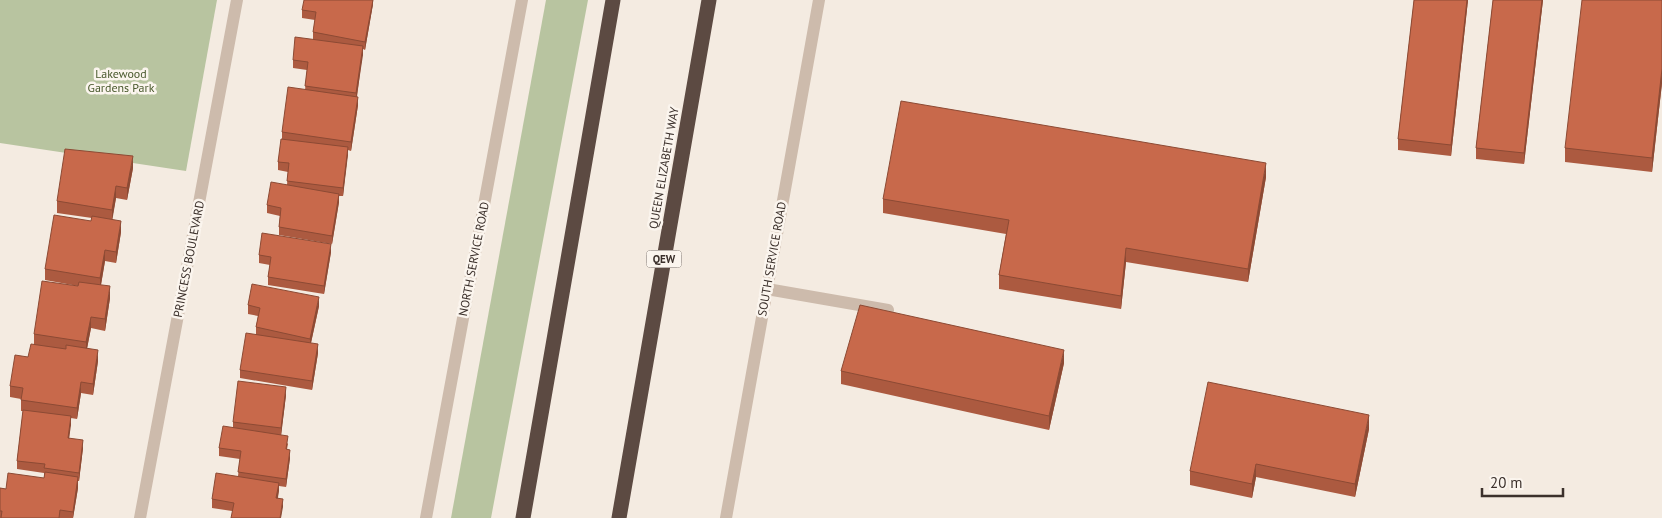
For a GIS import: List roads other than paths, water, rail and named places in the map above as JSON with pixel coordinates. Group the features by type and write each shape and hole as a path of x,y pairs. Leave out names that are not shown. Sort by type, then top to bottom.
{"highway":[{"path":"523,518 613,0"},
{"name":"QUEEN ELIZABETH WAY","path":"619,518 709,0"}],"street":[{"name":"PRINCESS BOULEVARD","path":"140,518 237,0"},
{"name":"NORTH SERVICE ROAD","path":"426,518 522,0"},
{"name":"SOUTH SERVICE ROAD","path":"726,518 819,0"},
{"path":"767,289 888,310"}],"park label":[{"name":"Lakewood Gardens Park","path":"121,81"}]}
